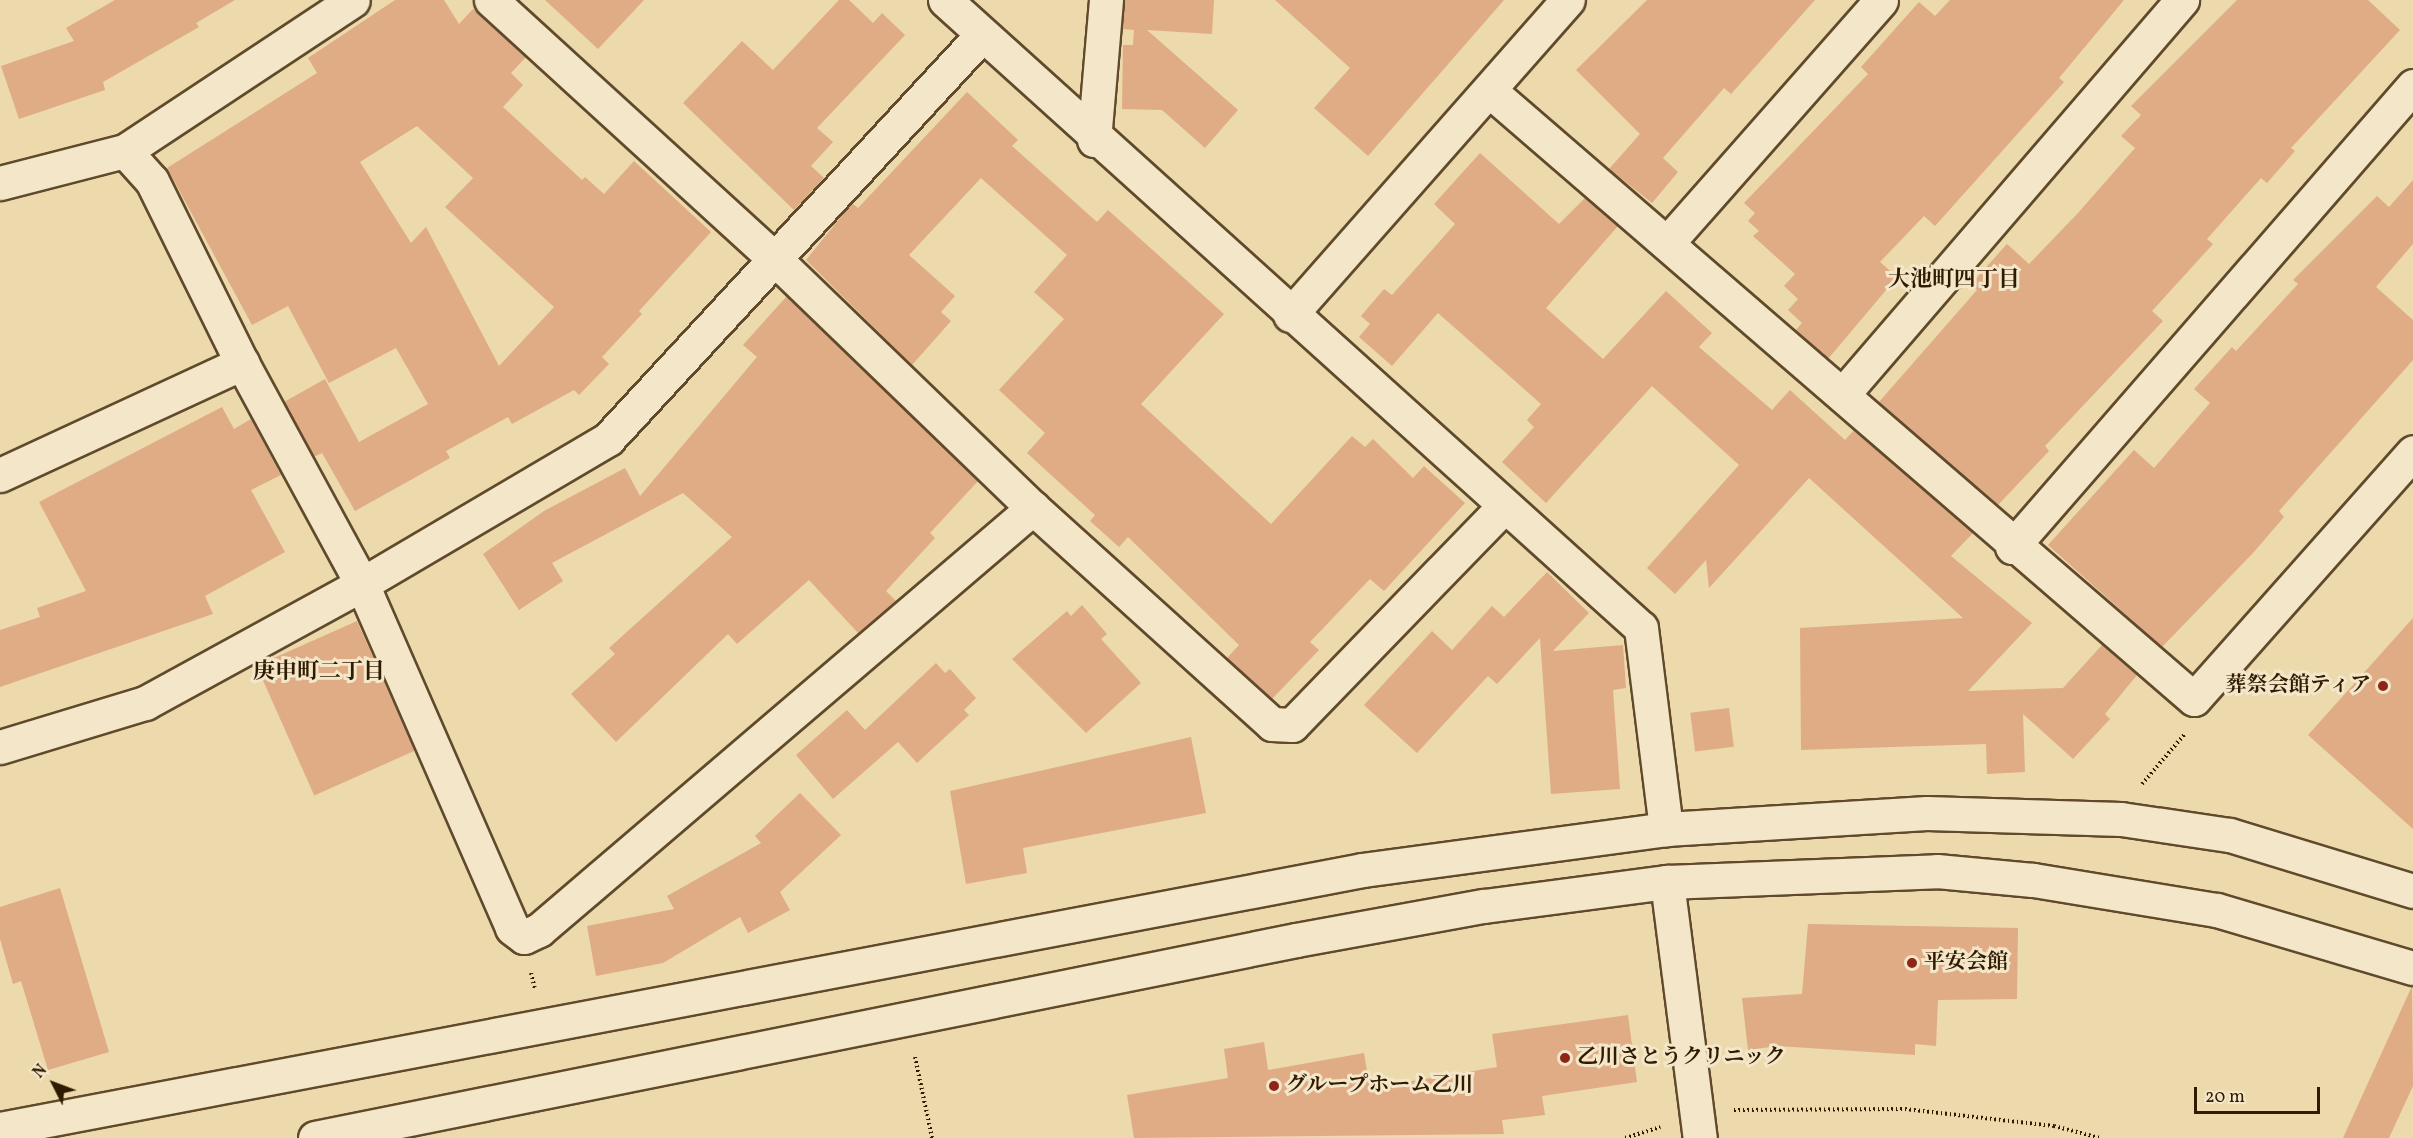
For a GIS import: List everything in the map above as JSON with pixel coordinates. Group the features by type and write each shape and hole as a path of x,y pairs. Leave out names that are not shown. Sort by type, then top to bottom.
{"street":[{"path":"0,183 125,151 353,0"},
{"path":"491,0 775,259 1033,508 1272,724 1292,725 1503,507"},
{"path":"945,0 980,37 1094,140 1641,628 1666,829"},
{"path":"1094,140 1106,0"},
{"path":"1290,315 1568,0"},
{"path":"1668,242 1881,0"},
{"path":"1842,394 2182,0"},
{"path":"0,747 145,703 362,584 608,439 980,37"},
{"path":"2012,547 2413,86"},
{"path":"1490,91 1668,242 2012,547 2194,699 2413,452"},
{"path":"125,151 152,181 242,363 362,584 512,928 524,937 539,930 1033,508"},
{"path":"0,475 242,363"},
{"path":"0,1129 1363,870 1666,829 1927,813 2121,819 2230,835 2413,891"},
{"path":"315,1138 1296,940 1484,906 1667,882 1937,871 2033,880 2217,910 2413,968"},
{"path":"1667,882 1699,1127"}],"path":[{"path":"2139,788 2200,716 2194,699"},
{"path":"913,1044 932,1138"},
{"path":"1625,1138 1699,1127 1799,1107 1905,1108 2054,1126 2100,1138"}],"building":[{"path":"115,0 235,0 196,23 199,27 103,82 105,90 19,119 1,66 74,41 66,28"},
{"path":"395,0 444,0 459,24 473,9 526,57 511,73 523,85 503,107 582,180 585,177 604,194 634,161 711,232 639,311 642,314 602,357 609,364 579,395 574,390 512,424 508,417 446,451 450,458 355,511 322,453 314,457 284,402 325,379 359,442 428,404 396,348 329,383 288,306 252,325 167,168 317,73 308,58","holes":["417,126 473,178 445,207 554,307 499,366 426,227 411,243 360,162"]},
{"path":"545,0 644,0 598,49"},
{"path":"839,0 849,0 873,23 882,13 905,35 817,128 833,142 811,166 824,178 794,210 683,103 742,41 773,70"},
{"path":"1124,0 1214,0 1212,34 1147,30 1238,110 1205,148 1162,110 1122,109 1123,45 1133,45 1134,30 1122,29"},
{"path":"1275,0 1504,0 1368,156 1314,108 1350,68"},
{"path":"1647,0 1815,0 1731,94 1724,88 1663,158 1678,172 1652,203 1609,169 1640,134 1576,70"},
{"path":"1950,0 2124,0 2059,78 2064,82 1935,226 1924,216 1880,262 1897,277 1828,359 1796,330 1802,323 1788,310 1798,299 1784,286 1795,274 1753,236 1759,231 1748,221 1755,213 1744,203 1868,74 1861,67 1919,2 1935,16"},
{"path":"2237,0 2368,0 2400,30 2291,148 2295,151 2267,183 2261,178 2207,239 2213,244 2152,311 2163,321 2045,446 2049,451 1998,505 1879,402 1977,290 1971,284 2007,244 2029,264 2078,213 2135,148 2121,136 2141,115 2131,106"},
{"path":"967,92 1018,140 1012,146 1097,222 1108,210 1224,314 1141,404 1271,524 1352,436 1365,447 1373,439 1413,478 1424,466 1465,503 1384,591 1370,579 1310,642 1319,650 1272,699 1227,658 1239,645 1128,537 1119,547 1090,521 1095,515 1027,453 1045,433 999,390 1064,319 1034,292 1067,255 981,178 909,255 955,296 941,312 951,321 912,365 806,260 852,203 858,208"},
{"path":"1480,153 1559,224 1585,198 1618,226 1546,308 1603,359 1666,291 1712,333 1699,347 1772,410 1790,390 1845,440 1854,430 1973,533 1951,556 2032,623 1968,691 2063,688 2102,645 2137,675 2105,714 2110,719 2073,759 2023,714 2025,772 1987,774 1986,744 1801,750 1800,628 1963,618 1809,478 1709,588 1706,560 1675,594 1647,568 1739,465 1652,386 1546,503 1502,462 1534,427 1527,420 1541,404 1438,313 1392,366 1359,337 1370,324 1361,316 1384,289 1392,295 1455,224 1434,204"},
{"path":"2413,180 2413,244 2376,287 2413,320 2413,360 2279,511 2284,517 2253,553 2162,647 2048,545 2134,450 2154,468 2210,403 2194,389 2232,347 2236,351 2298,284 2293,280 2377,196 2389,207"},
{"path":"787,296 978,481 930,533 935,538 886,591 896,601 858,633 809,580 737,644 728,634 616,742 571,694 615,654 609,648 732,537 683,493 552,563 563,581 519,610 483,554 544,511 625,468 640,496 757,357 743,345"},
{"path":"222,407 234,429 251,419 281,475 251,490 285,552 205,596 213,614 0,687 0,630 40,617 37,608 86,591 39,502"},
{"path":"1547,572 1589,613 1553,651 1623,645 1626,688 1613,690 1620,789 1551,794 1540,638 1497,684 1488,676 1417,753 1364,705 1432,631 1452,650 1492,606 1504,617"},
{"path":"1082,605 1107,634 1101,639 1141,683 1086,733 1012,659 1067,611 1071,616"},
{"name":"葬祭会館ティア","path":"2413,618 2413,829 2308,735"},
{"path":"357,621 415,751 314,795 257,666"},
{"path":"936,663 945,673 950,669 976,698 964,710 969,715 917,763 898,742 833,799 796,755 847,710 865,730"},
{"path":"1729,708 1734,747 1695,751 1690,713"},
{"path":"1191,737 1206,813 1023,848 1027,873 966,884 950,791"},
{"path":"800,793 841,835 780,892 790,910 748,933 740,917 663,963 596,976 587,926 674,909 667,896 761,843 755,836"},
{"path":"60,888 109,1052 48,1070 21,981 13,984 0,939 0,907"},
{"name":"平安会館","path":"1808,924 2018,928 2017,999 1938,1000 1936,1046 1915,1044 1915,1055 1778,1046 1748,1050 1742,998 1802,994"},
{"path":"2412,986 2413,1086 2389,1138 2343,1138"},
{"path":"1628,1015 1637,1082 1542,1096 1545,1115 1502,1120 1504,1134 1134,1138 1127,1095 1228,1078 1224,1049 1264,1042 1268,1070 1364,1053 1370,1088 1497,1067 1492,1034"}],"place":[{"name":"葬祭会館ティア","path":"2383,686"},
{"name":"平安会館","path":"1912,963"},
{"name":"乙川さとうクリニック","path":"1565,1058"},
{"name":"グループホーム乙川","path":"1274,1086"}],"district":[{"name":"大池町四丁目","path":"1954,281"},
{"name":"庚申町二丁目","path":"319,673"}]}
